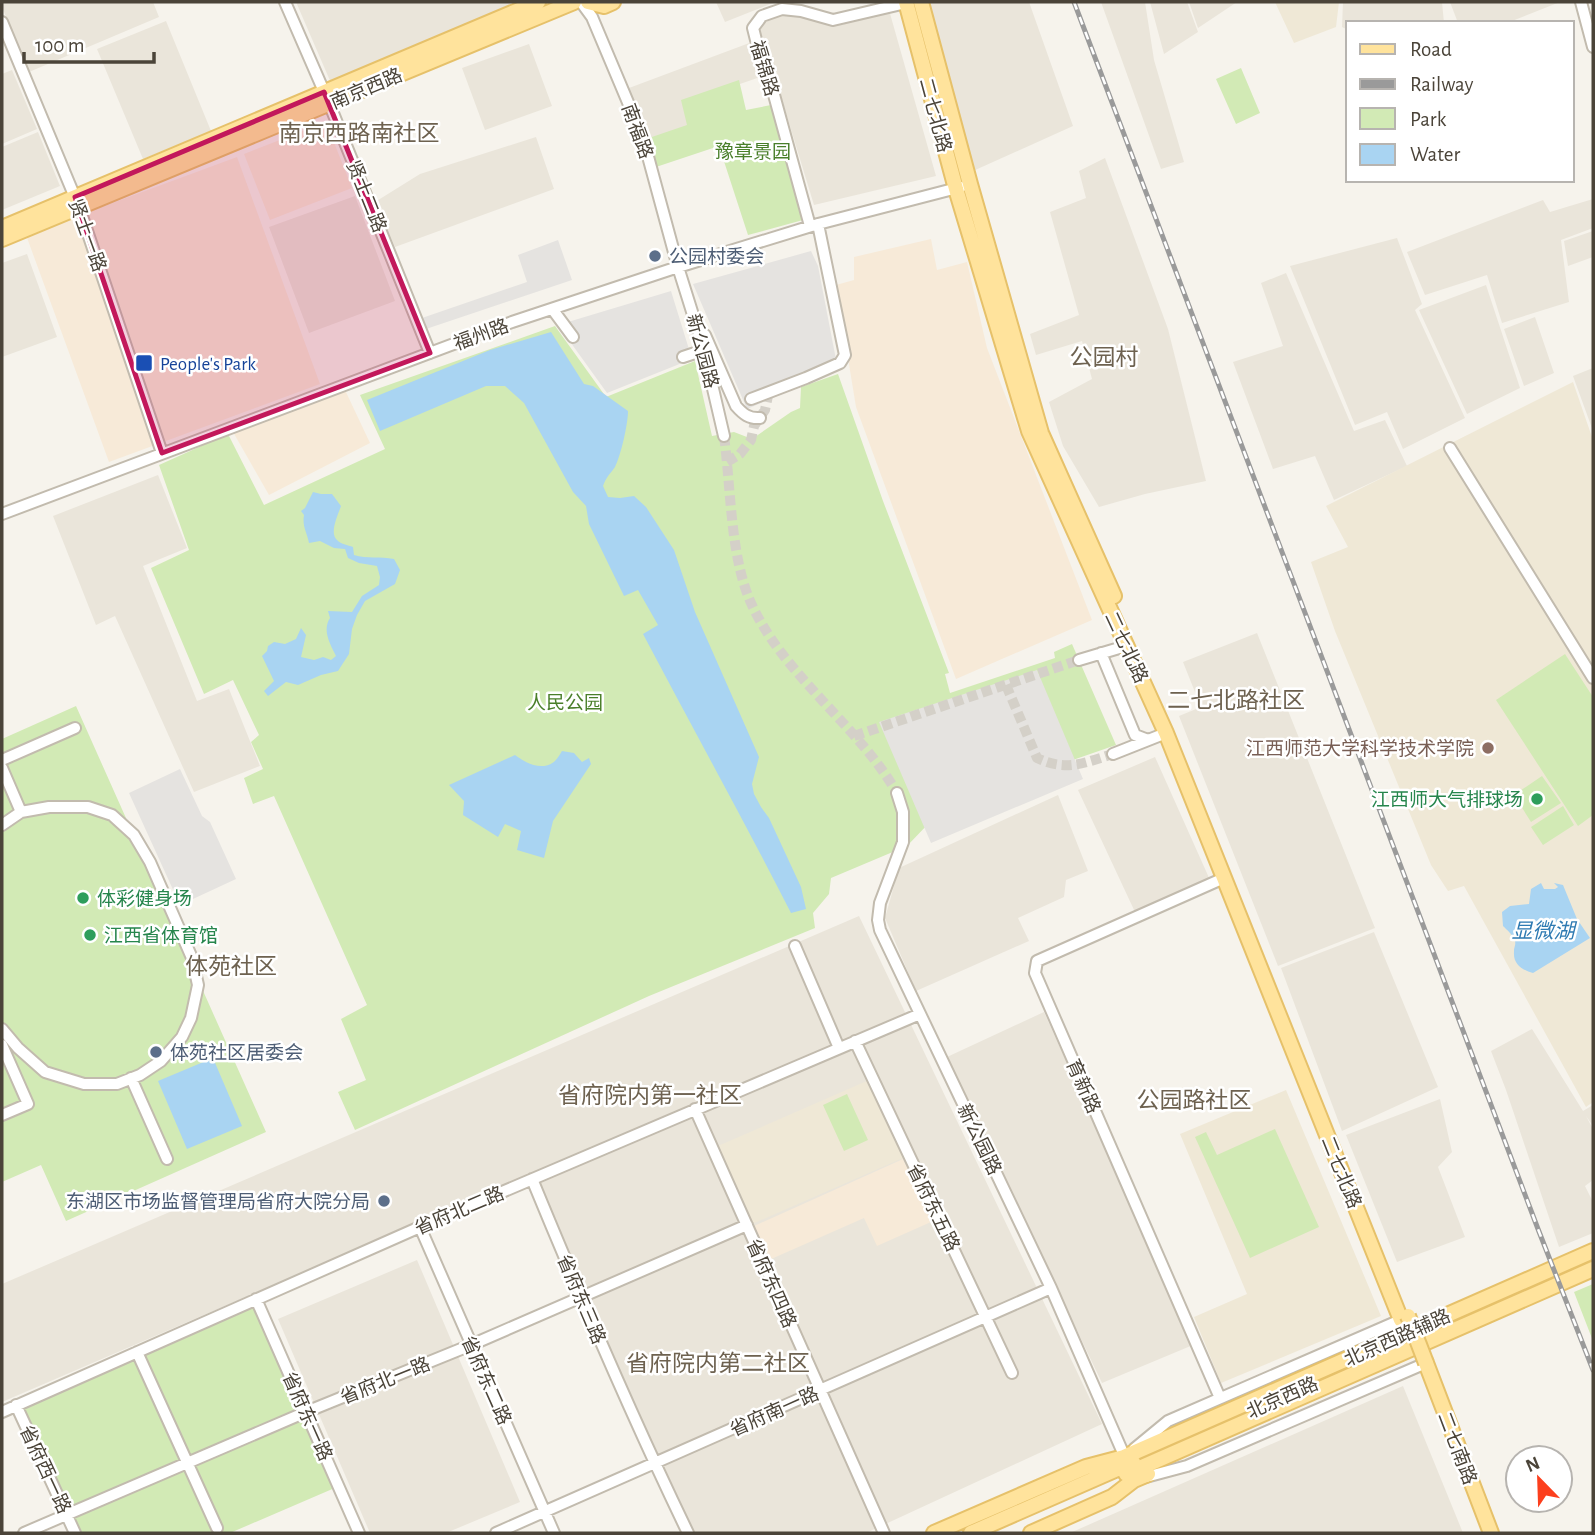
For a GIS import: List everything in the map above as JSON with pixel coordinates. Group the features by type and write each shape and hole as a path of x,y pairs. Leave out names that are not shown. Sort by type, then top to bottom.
{"main road":[{"name":"南京西路","path":"327,98 538,2"},
{"name":"南京西路","path":"2,228 77,202 327,98 575,2"},
{"path":"588,2 604,6 613,2"},
{"name":"二七北路","path":"911,2 1029,431 1166,733 1404,1318"},
{"name":"二七北路","path":"963,186 1041,433 1188,761 1404,1318"},
{"name":"南京西路","path":"2,239 77,202"},
{"name":"北京西路辅路","path":"1031,1533 1112,1497 1129,1468 1593,1251"},
{"name":"北京西路","path":"994,1533 1129,1468 1593,1260"},
{"name":"北京西路","path":"971,1533 1593,1269"},
{"name":"北京西路辅路","path":"934,1533 1086,1467 1129,1468 1593,1279"},
{"path":"1404,1318 1422,1365"},
{"name":"二七南路","path":"1422,1365 1481,1533"},
{"name":"二七南路","path":"1422,1365 1491,1533"}],"street":[{"name":"贤士二路","path":"285,2 327,98 430,353"},
{"name":"南福路","path":"581,2 592,17 643,138 678,267"},
{"name":"福锦路","path":"751,399 840,363 845,355 814,225 753,28 762,16 782,9 833,20 911,2"},
{"path":"1581,2 1593,47"},
{"name":"贤士一路","path":"2,22 77,202 162,453"},
{"name":"福州路","path":"2,514 512,322 814,225 963,186"},
{"name":"新公园路","path":"678,267 704,350 724,436"},
{"path":"687,295 736,406 742,414 760,418"},
{"path":"553,310 573,337"},
{"path":"683,357 704,350"},
{"path":"1450,448 1593,678"},
{"path":"1079,660 1126,646"},
{"path":"1101,653 1135,735 1148,740"},
{"path":"2,760 75,728"},
{"path":"1113,754 1166,733"},
{"path":"2,768 21,812"},
{"name":"新公园路","path":"897,793 902,812 903,842 880,903 880,930 1051,1288 1129,1468"},
{"path":"2,825 21,812 49,807 88,807 111,815 134,835 150,862 192,958 198,985 191,1018 182,1037 161,1061 117,1084 85,1084 45,1072 18,1048 2,1029"},
{"name":"育新路","path":"1220,1398 1035,973 1037,961 1224,878"},
{"path":"795,946 839,1048"},
{"name":"省府北二路","path":"2,1412 420,1227 920,1014"},
{"name":"省府东五路","path":"855,1041 1012,1373"},
{"path":"2,1045 28,1104 2,1115"},
{"path":"131,1078 167,1159"},
{"name":"省府东四路","path":"695,1109 884,1533"},
{"name":"省府东三路","path":"532,1179 654,1463 688,1533"},
{"name":"省府北一路","path":"24,1533 747,1226"},
{"name":"省府东二路","path":"420,1227 554,1533"},
{"name":"省府南一路","path":"496,1533 1051,1288"},
{"name":"省府东一路","path":"256,1299 359,1533"},
{"name":"北京西路辅路","path":"1129,1468 1168,1421 1404,1318"},
{"path":"137,1352 218,1528"},
{"name":"北京西路辅路","path":"1129,1468 1186,1466 1422,1365"},
{"name":"省府西一路","path":"16,1405 75,1533"}],"highlighted area":[{"path":"324,92 430,353 162,453 75,197"}],"shaded area":[{"path":"2,2 153,2 159,17 29,72"},
{"path":"296,2 510,2 512,6 331,83"},
{"path":"716,2 775,2 725,22"},
{"path":"927,2 1029,2 1073,126 973,171"},
{"path":"1101,2 1145,2 1154,60 1184,162 1161,169"},
{"path":"1150,2 1187,2 1198,32 1164,54"},
{"path":"1189,2 1237,2 1198,28"},
{"path":"1275,2 1339,2 1336,27 1294,43"},
{"path":"1343,2 1442,2 1444,21 1346,21 1346,29 1342,27"},
{"path":"1450,2 1560,2 1512,21 1457,21"},
{"path":"889,10 936,176 814,205 758,28 778,14 797,15 841,25"},
{"path":"166,21 211,131 143,159 97,49"},
{"path":"752,42 763,76 691,101 706,147 656,164 629,88"},
{"path":"529,44 552,106 485,130 462,68"},
{"path":"12,70 37,129 2,144 2,74"},
{"path":"326,122 352,188 270,220 244,154"},
{"path":"38,132 60,186 2,210 2,147"},
{"path":"536,137 554,189 395,247 375,202 420,174"},
{"path":"237,157 320,384 109,462 26,235"},
{"path":"1105,158 1168,329 1206,481 1099,507 1063,446 1049,402 1092,379 1082,341 1036,355 1030,334 1079,315 1050,212 1086,198 1079,171"},
{"path":"355,196 395,301 309,333 269,227"},
{"path":"1593,199 1593,228 1561,240 1569,302 1502,323 1487,275 1425,295 1407,252 1543,200 1550,212"},
{"path":"1593,231 1593,257 1568,266 1564,241"},
{"path":"1397,238 1422,304 1415,310 1465,418 1403,449 1387,412 1355,425 1290,266"},
{"path":"931,239 937,270 967,262 987,348 1092,620 956,679 856,407 836,285 854,280 854,257"},
{"path":"558,240 572,280 426,329 422,318 527,282 518,255"},
{"path":"811,251 818,266 838,370 747,409 693,284"},
{"path":"27,254 57,337 2,357 2,263"},
{"path":"1286,273 1354,431 1385,420 1407,466 1334,500 1315,456 1273,469 1233,362 1283,346 1261,283"},
{"path":"1486,285 1520,388 1467,414 1419,310"},
{"path":"671,291 692,359 607,393 558,325"},
{"path":"1535,317 1554,373 1524,386 1504,329"},
{"path":"1593,368 1593,431 1573,376"},
{"name":"江西师范大学科学技术学院","path":"1573,382 1593,440 1593,1102 1586,1107 1464,886 1448,891 1431,865 1335,631 1311,562 1348,547 1326,506"},
{"path":"345,390 370,443 269,495 233,432"},
{"path":"158,475 187,548 143,566 197,701 229,689 260,766 194,792 115,616 96,625 53,516"},
{"path":"1257,633 1375,928 1278,966 1179,716 1201,707 1183,662"},
{"path":"1037,670 1083,779 931,843 879,722"},
{"path":"1155,757 1210,880 1135,912 1078,790"},
{"path":"180,769 202,816 210,822 236,879 180,905 129,793"},
{"path":"1058,795 1088,871 1066,880 1064,897 1018,918 1029,941 916,991 885,918 899,868"},
{"path":"859,916 1102,1424 866,1533 690,1533 528,1175 2,1402 2,1284"},
{"path":"1374,932 1438,1087 1342,1131 1281,968"},
{"path":"1044,1012 1193,1345 1102,1383 947,1057"},
{"path":"1532,1029 1583,1111 1593,1105 1593,1126 1586,1116 1593,1129 1593,1180 1585,1186 1593,1202 1593,1233 1559,1247 1491,1051"},
{"path":"869,1080 903,1158 752,1224 718,1146"},
{"path":"1286,1090 1381,1316 1221,1383 1194,1317 1247,1294 1180,1134"},
{"path":"1440,1099 1452,1152 1438,1167 1465,1237 1397,1262 1346,1135"},
{"path":"903,1159 931,1222 877,1246 864,1218 769,1260 754,1226"},
{"path":"417,1260 520,1502 446,1533 370,1533 278,1319"},
{"path":"1403,1386 1463,1533 1070,1533"}],"green space":[{"path":"1241,68 1260,113 1236,124 1216,79"},
{"name":"豫章景园","path":"739,80 746,110 771,105 803,220 748,235 719,146 656,167 646,139 687,125 681,100"},
{"name":"人民公园","path":"555,326 606,397 695,361 712,436 734,432 752,439 800,408 801,387 838,374 949,673 945,674 950,693 1055,658 1054,652 1072,644 1116,745 1070,761 930,822 907,846 831,878 829,894 813,913 815,928 649,996 355,1130 338,1092 366,1080 341,1019 367,1005 274,796 253,804 244,778 263,769 251,742 259,735 233,680 204,694 151,568 189,550 159,465 228,434 264,505 385,449 360,395"},
{"path":"1565,654 1593,697 1593,815 1578,826 1496,700"},
{"name":"江西省体育馆","path":"76,706 266,1132 66,1221 41,1165 2,1182 2,739"},
{"name":"江西师大气排球场","path":"1542,776 1561,803 1531,822 1514,795"},
{"path":"1563,806 1574,825 1543,845 1531,827"},
{"path":"847,1094 868,1140 844,1151 823,1105"},
{"path":"1275,1129 1319,1227 1250,1258 1195,1137 1206,1132 1217,1155"},
{"path":"1593,1284 1593,1341 1574,1292"},
{"path":"255,1303 337,1487 230,1533 79,1533 23,1408"}],"water":[{"path":"551,332 584,384 593,386 628,411 620,455 603,486 608,497 634,496 646,507 674,550 695,612 759,757 752,784 754,794 769,818 801,887 806,909 791,913 643,634 658,625 638,590 624,596 589,524 586,506 573,492 524,403 505,386 486,386 380,431 367,400 490,350"},
{"path":"313,492 332,494 341,506 334,529 338,541 353,547 354,555 394,559 400,570 395,584 365,601 352,629 349,654 338,671 298,685 286,682 268,696 264,691 274,681 262,656 268,646 274,642 285,644 296,639 301,628 306,635 301,657 314,660 323,657 331,660 336,656 327,632 330,618 328,611 352,612 362,596 379,585 377,566 348,558 345,549 334,548 320,541 309,543 301,511"},
{"path":"562,751 574,753 582,762 589,758 591,764 553,821 544,858 517,850 521,831 505,824 498,837 463,815 464,801 449,785 515,755 529,763 545,766 555,761"},
{"name":"显微湖","path":"1541,883 1544,889 1555,889 1558,887 1554,883 1563,885 1577,919 1590,938 1533,973 1522,968 1515,960 1515,940 1503,926 1502,912 1510,906 1529,904 1531,889"},
{"path":"213,1058 242,1126 187,1149 158,1081"}],"tunnel":[{"path":"727,462 740,454 751,440 754,426 765,410 769,391"},
{"path":"724,436 735,543 751,603 782,654 862,745 897,793"},
{"path":"854,736 1079,660"},
{"path":"1006,685 1037,758 1057,765 1075,765 1113,754"}],"railway":[{"path":"1074,2 1593,1370"}],"place":[{"name":"公园村委会","path":"655,256"},
{"name":"People's Park","path":"144,363"},
{"name":"江西师范大学科学技术学院","path":"1488,748"},
{"name":"江西师大气排球场","path":"1537,799"},
{"name":"体彩健身场","path":"83,898"},
{"name":"江西省体育馆","path":"90,935"},
{"name":"体苑社区居委会","path":"156,1052"},
{"name":"东湖区市场监督管理局省府大院分局","path":"384,1201"}],"district":[{"name":"南京西路南社区","path":"359,133"},
{"name":"公园村","path":"1104,357"},
{"name":"二七北路社区","path":"1236,700"},
{"name":"体苑社区","path":"231,966"},
{"name":"省府院内第一社区","path":"650,1095"},
{"name":"公园路社区","path":"1194,1100"},
{"name":"省府院内第二社区","path":"718,1363"}]}
